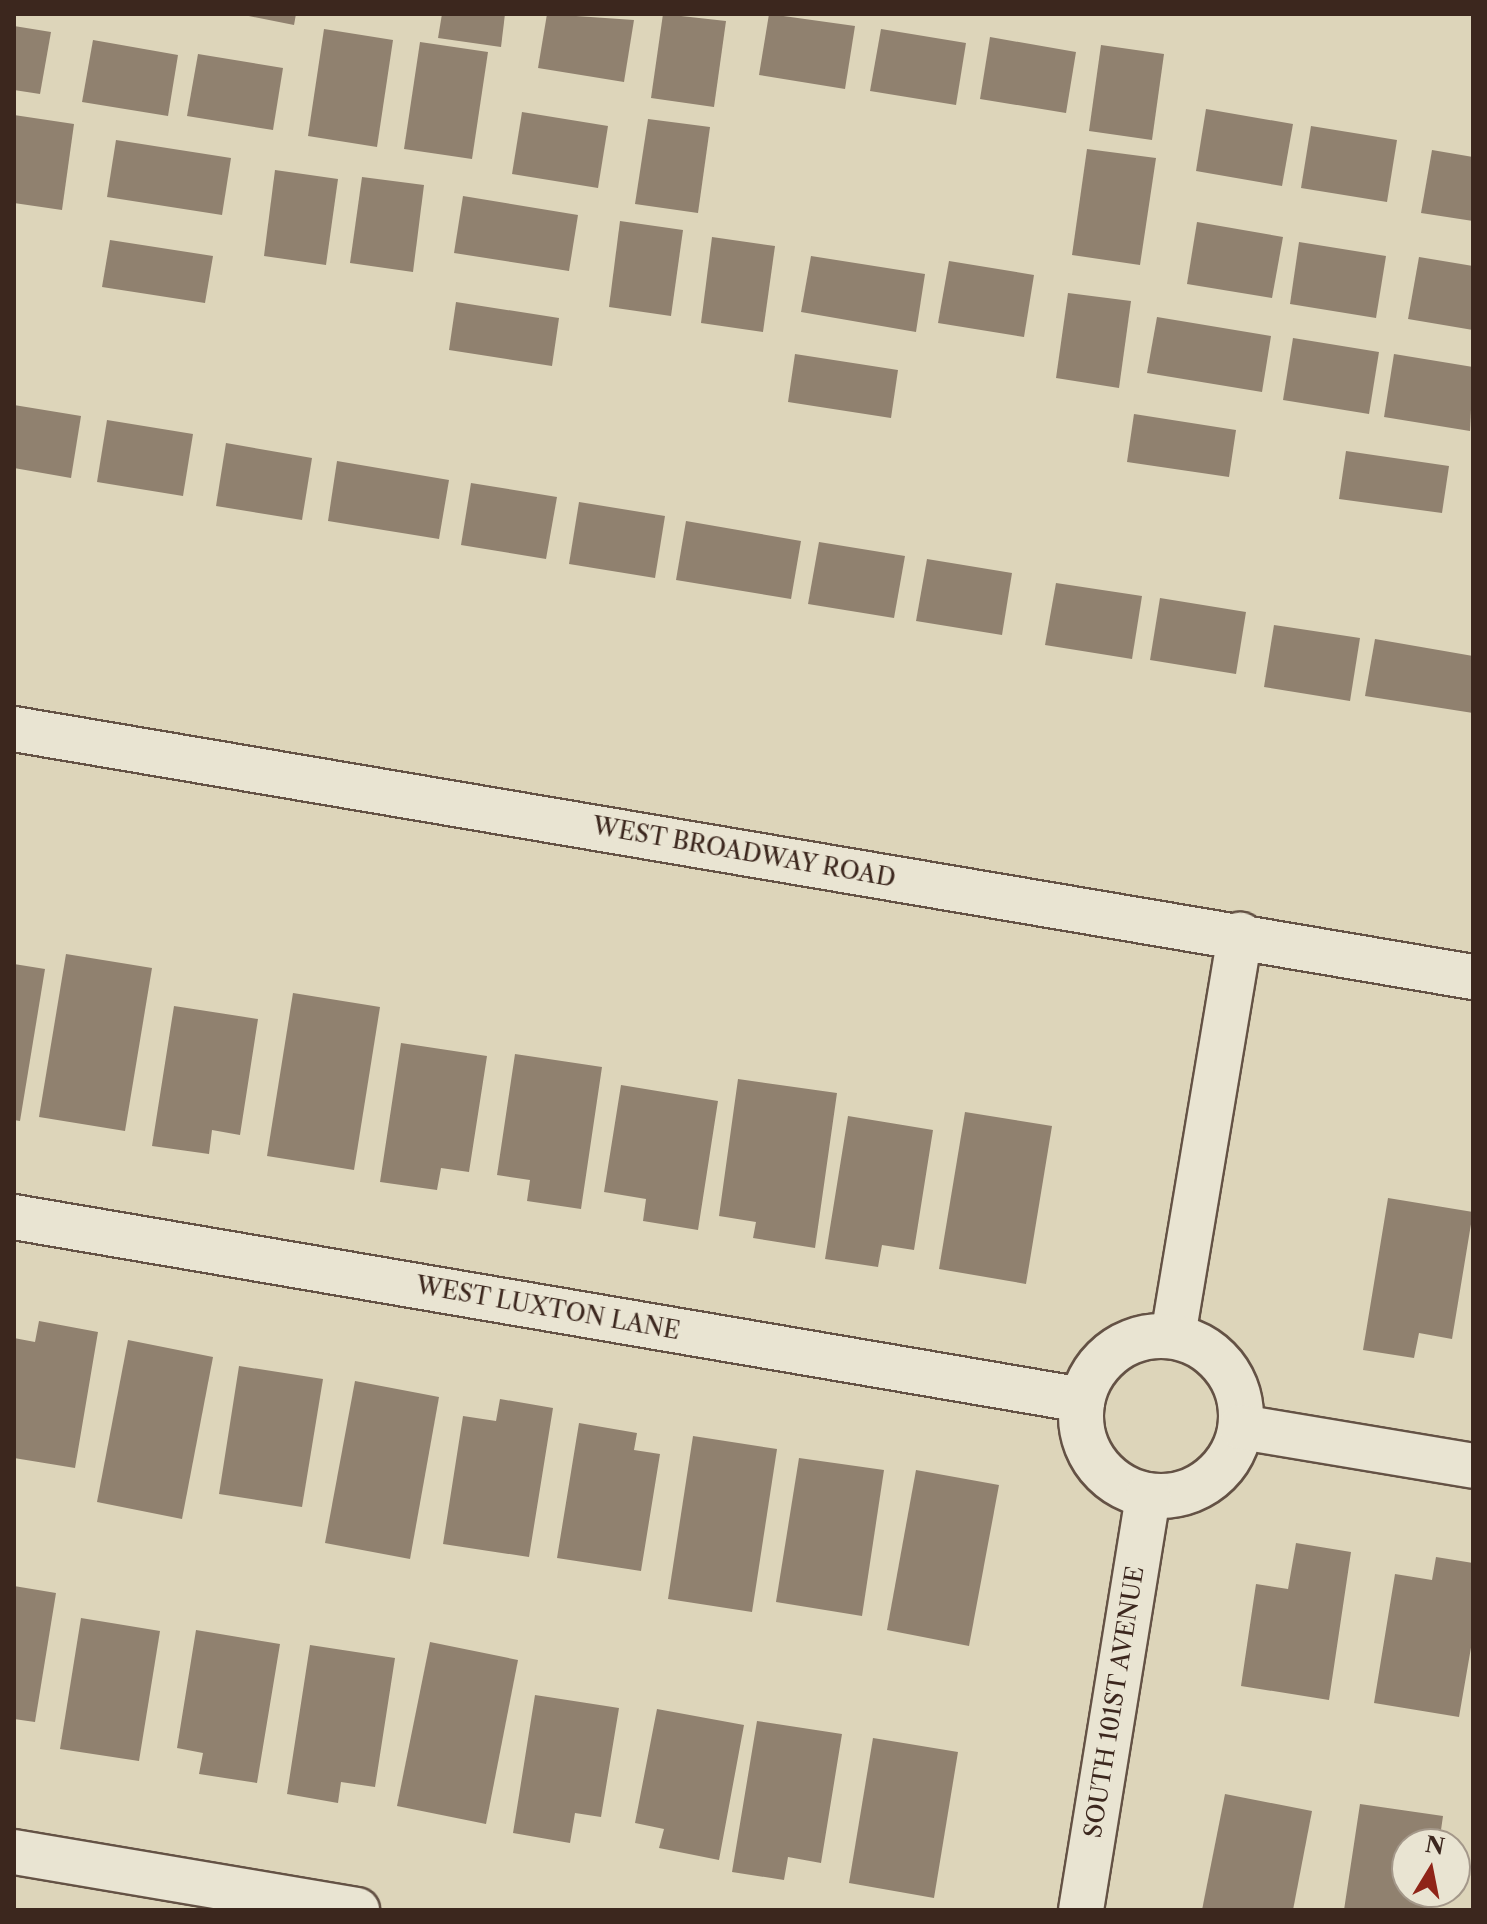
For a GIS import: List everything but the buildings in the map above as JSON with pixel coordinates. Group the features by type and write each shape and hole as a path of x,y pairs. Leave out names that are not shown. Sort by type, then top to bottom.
{"street":[{"name":"WEST BROADWAY ROAD","path":"14,729 1473,977"},
{"path":"1173,1336 1240,935"},
{"name":"WEST LUXTON LANE","path":"14,1217 1082,1400"},
{"path":"1173,1336 1207,1351 1232,1378 1241,1427 1218,1472 1198,1487 1173,1495 1148,1495 1109,1477 1095,1461 1085,1442 1082,1400 1089,1381 1115,1350 1133,1340 1173,1336"},
{"path":"1241,1427 1473,1466"},
{"name":"SOUTH 101ST AVENUE","path":"1081,1910 1148,1495"},
{"path":"14,1852 357,1910"}]}
